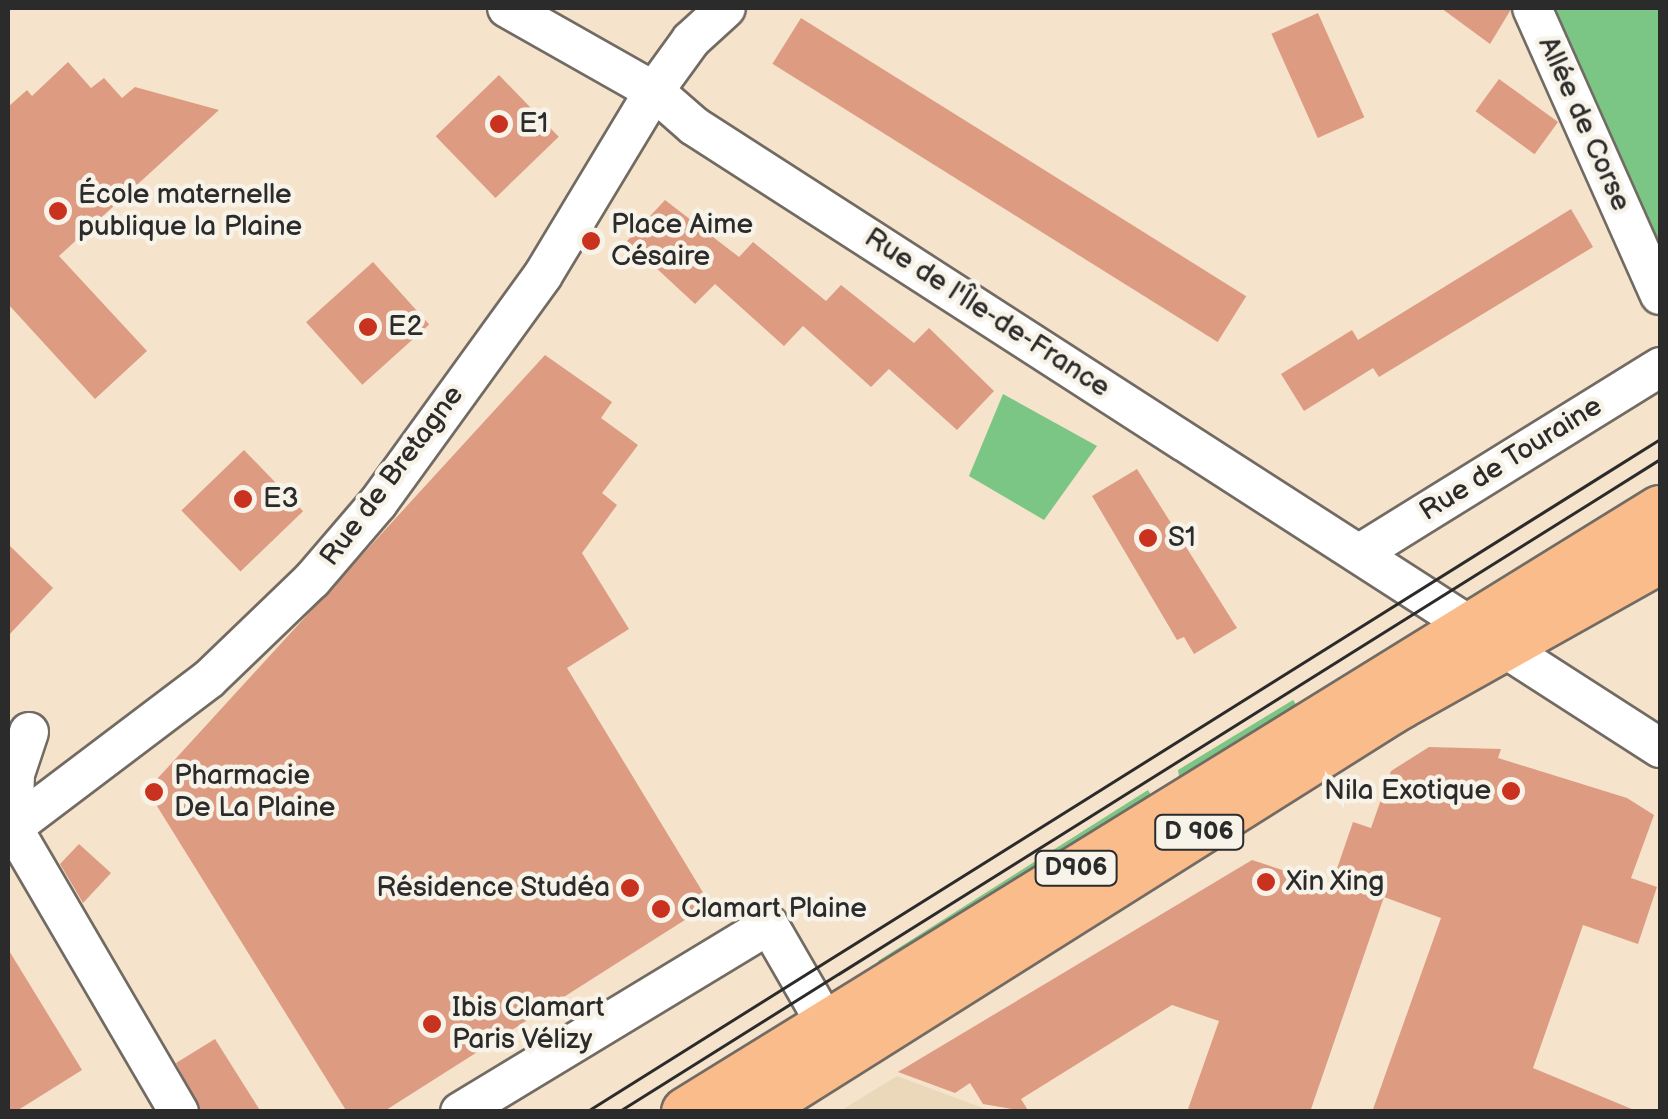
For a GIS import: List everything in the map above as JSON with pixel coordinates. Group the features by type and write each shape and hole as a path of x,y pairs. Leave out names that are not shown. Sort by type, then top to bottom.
{"main road":[{"name":"D906","path":"686,1112 836,1039 1466,624 1660,510"},
{"name":"D 906","path":"753,1112 836,1039 1392,710 1503,653 1660,559"}],"street":[{"name":"Rue de l'Île-de-France","path":"506,8 654,91 694,126 1362,552 1503,653 1660,748"},
{"name":"Rue de Bretagne","path":"17,839 208,679 347,540 543,275 654,91 691,40 726,8"},
{"name":"Allée de Corse","path":"1532,8 1660,296"},
{"name":"Rue de Touraine","path":"1362,552 1660,368"},
{"path":"29,732 15,774 17,839 179,1112"},
{"path":"460,1112 769,925 836,1039"}],"shaded area":[{"path":"897,1076 991,1111 840,1111"}],"green space":[{"path":"1546,8 1660,8 1660,269"},
{"path":"1003,394 1097,446 1044,520 969,476"},
{"path":"1293,700 1299,709 1180,783 1178,770"},
{"path":"1148,790 1155,801 882,969 878,961"}],"building":[{"path":"1441,8 1510,8 1510,11 1490,44"},
{"path":"1318,13 1364,117 1318,138 1271,34"},
{"path":"801,18 1246,296 1218,342 772,64"},
{"name":"École maternelle publique la Plaine","path":"68,62 91,88 104,78 122,98 135,87 219,110 59,256 147,351 95,399 8,304 8,107 27,90 32,96"},
{"name":"E1","path":"499,75 559,137 495,198 436,136"},
{"path":"1499,79 1558,122 1535,154 1475,111"},
{"path":"665,200 739,257 753,242 826,301 841,285 914,343 929,328 994,391 957,430 889,369 871,387 803,326 784,346 715,284 695,304 627,241"},
{"path":"1571,209 1593,247 1379,377 1373,368 1304,411 1281,374 1352,330 1358,340"},
{"name":"E2","path":"373,262 429,324 362,385 306,322"},
{"path":"545,355 612,402 601,418 638,445 602,493 617,505 582,553 629,629 567,668 710,904 383,1112 347,1112 147,790"},
{"name":"E3","path":"244,450 303,511 240,572 181,510"},
{"name":"S1","path":"1137,469 1237,628 1194,654 1184,637 1177,640 1092,496"},
{"path":"8,544 53,588 8,636"},
{"path":"1429,747 1501,749 1498,758 1627,798 1654,815 1631,878 1657,887 1638,944 1583,925 1533,1068 1639,1112 1372,1112 1441,918 1384,897 1310,1112 1187,1112 1219,1021 1172,1005 1021,1099 1029,1112 983,1104 970,1083 955,1093 898,1072 1252,860 1331,886 1353,822 1371,828 1391,771"},
{"path":"79,844 111,873 83,903 60,864"},
{"path":"8,949 82,1070 15,1112 8,1112"},
{"path":"215,1039 261,1112 201,1112 176,1063"}],"tram line":[{"path":"586,1112 1660,439"},
{"path":"618,1112 1660,459"}],"place":[{"name":"E1","path":"499,124"},
{"name":"École maternelle publique la Plaine","path":"58,211"},
{"name":"Place Aime Césaire","path":"591,241"},
{"name":"E2","path":"368,327"},
{"name":"E3","path":"243,499"},
{"name":"S1","path":"1148,538"},
{"name":"Nila Exotique","path":"1511,791"},
{"name":"Pharmacie De La Plaine","path":"154,792"},
{"name":"Xin Xing","path":"1266,882"},
{"name":"Résidence Studéa","path":"630,888"},
{"name":"Clamart Plaine","path":"661,909"},
{"name":"Ibis Clamart Paris Vélizy","path":"432,1024"}]}
